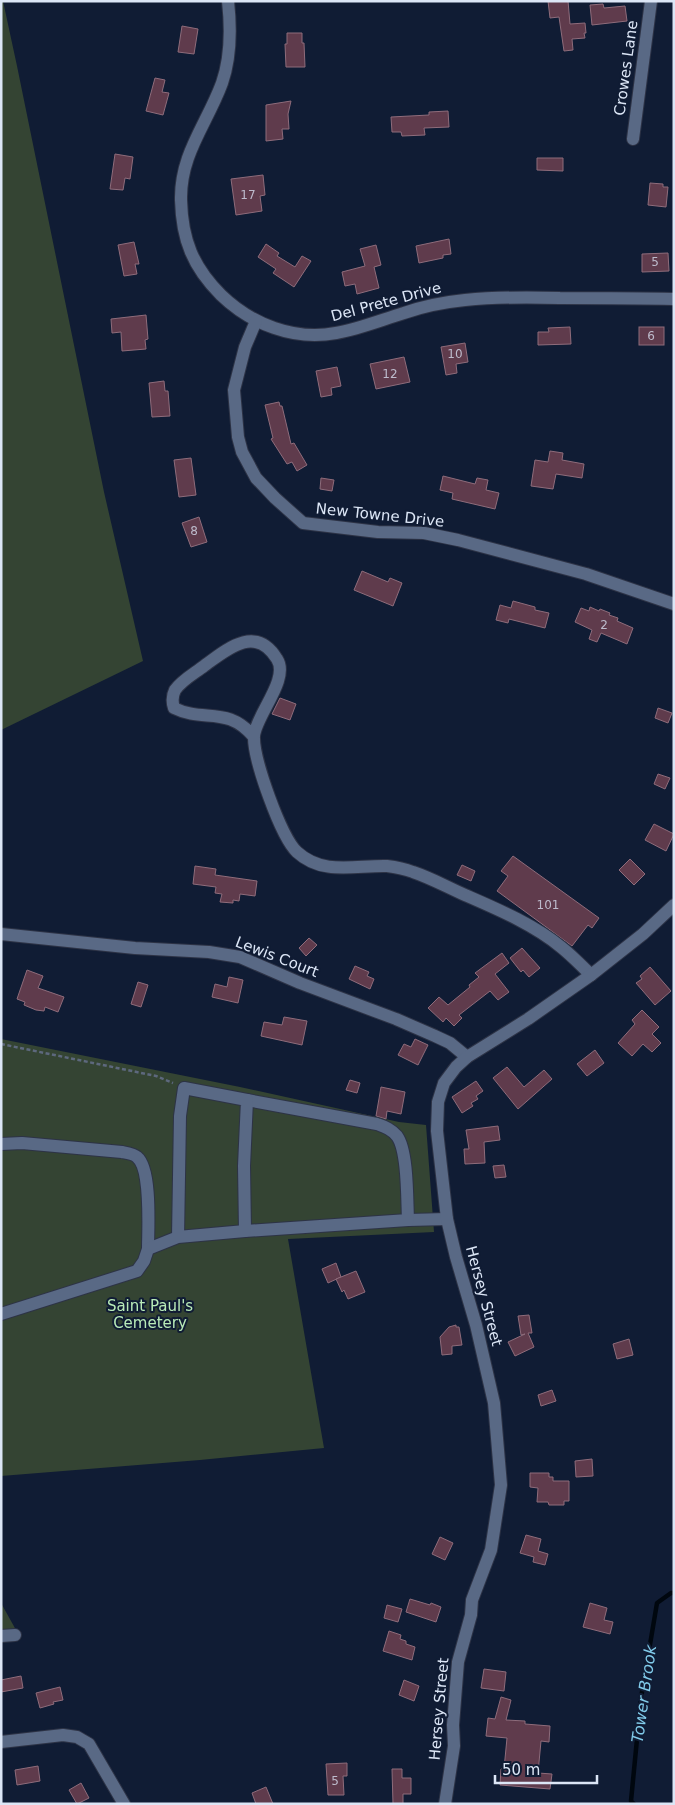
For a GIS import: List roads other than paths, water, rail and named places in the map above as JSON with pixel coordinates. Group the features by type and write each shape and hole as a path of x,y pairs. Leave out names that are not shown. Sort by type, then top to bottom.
{"street":[{"name":"Del Prete Drive","path":"228,1 231,30 224,73 219,90 186,160 181,187 182,214 186,240 190,252 201,271 215,289 231,304 256,321 273,328 322,335 350,330 406,312 465,300 518,297 674,299"},
{"name":"Crowes Lane","path":"633,139 651,1"},
{"name":"New Towne Drive","path":"256,321 245,347 234,390 240,444 242,452 256,478 303,523 371,531 424,533 458,540 511,552 586,574 674,604"},
{"path":"254,736 244,726 229,718 217,715 192,714 174,708 172,701 175,690 190,676 219,654 244,641 252,641 264,646 279,661 280,668 277,683 270,701 260,718 254,736 262,775 278,819 296,852 324,866 335,868 394,867 430,878 488,905 539,932 560,946 591,975"},
{"name":"Hersey Street","path":"445,1804 454,1746 453,1725 458,1662 471,1615 472,1600 491,1550 502,1486 494,1403 476,1325 447,1219 437,1131 438,1102 444,1083 456,1066 591,975 643,934 674,905"},
{"name":"Lewis Court","path":"1,934 135,948 208,952 233,956 435,1036 450,1043 468,1057"},
{"path":"178,1237 180,1116 184,1088 377,1124 390,1129 398,1137 404,1158 408,1220"},
{"path":"246,1231 244,1166 247,1100"},
{"path":"1,1144 122,1152 137,1156 142,1164 147,1182 148,1250 144,1261 136,1271 1,1314"},
{"path":"148,1250 178,1237 408,1220 447,1219"},
{"path":"1,1636 15,1635"},
{"path":"1,1742 63,1735 77,1737 89,1744 124,1804"}],"waterway":[{"name":"Tower Brook","path":"634,1804 631,1801 641,1698 657,1603 671,1593 674,1593"}],"park label":[{"name":"Saint Paul's Cemetery","path":"150,1314"}]}
